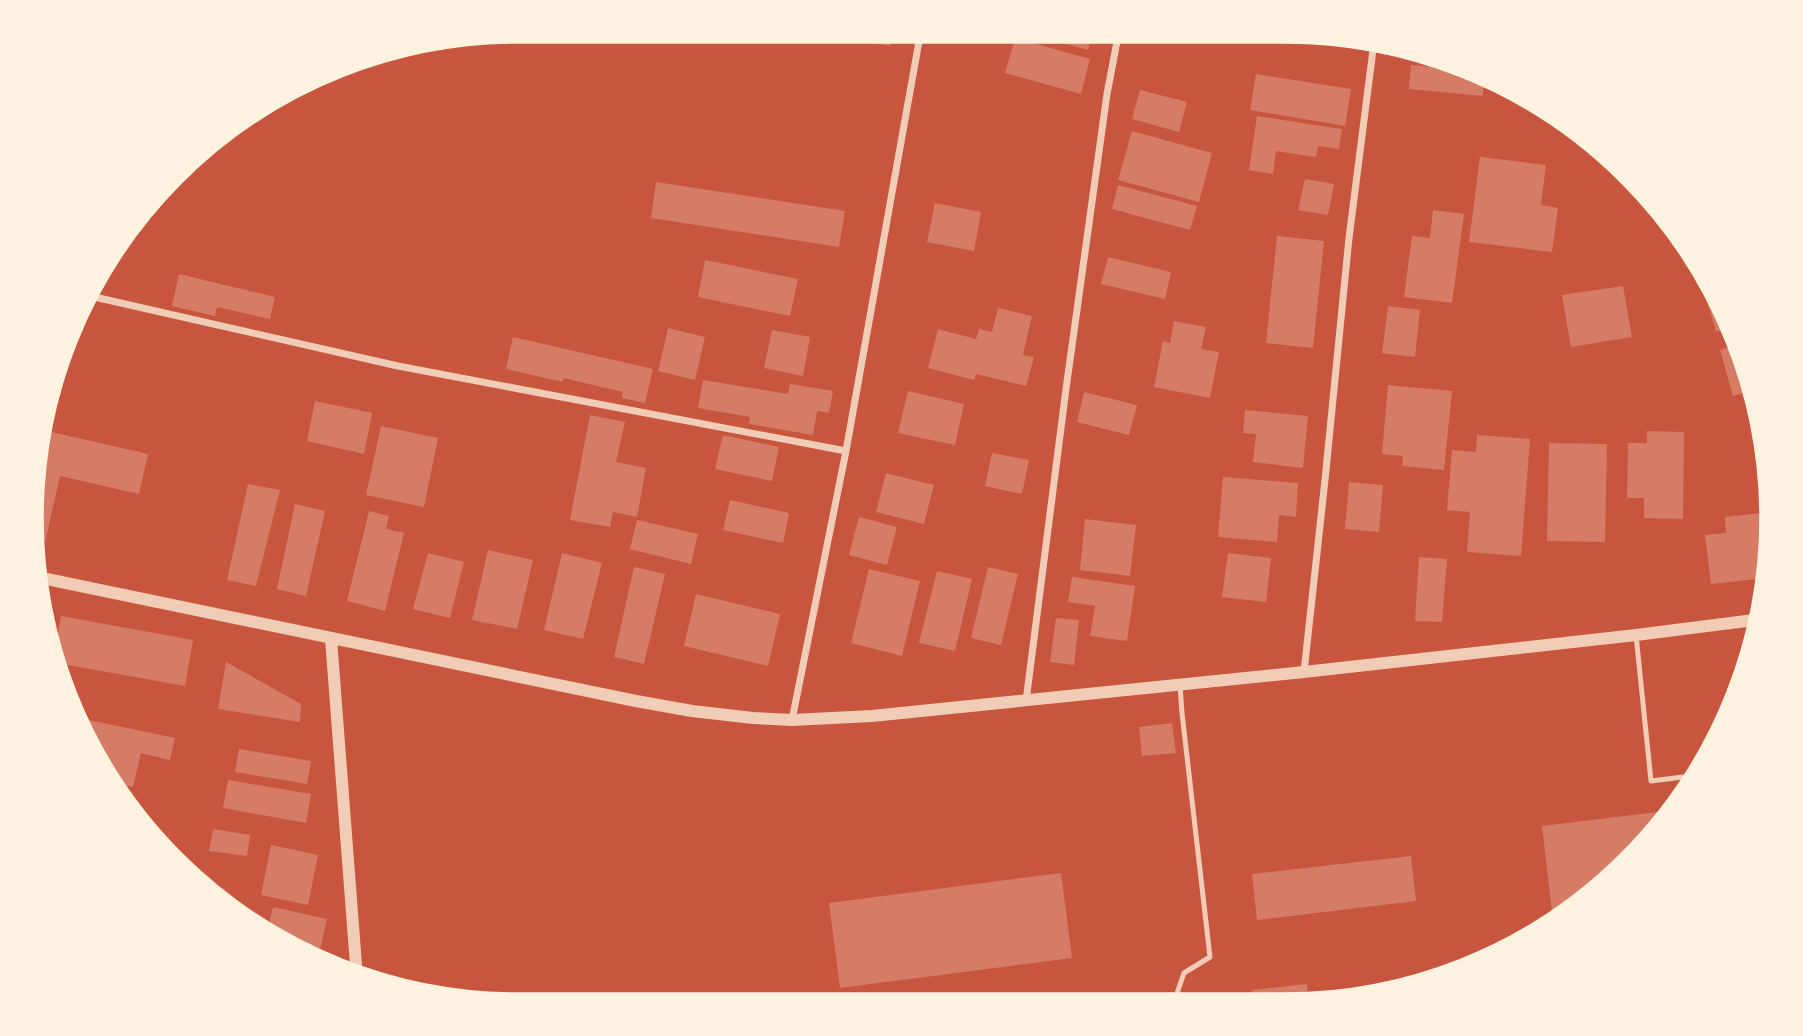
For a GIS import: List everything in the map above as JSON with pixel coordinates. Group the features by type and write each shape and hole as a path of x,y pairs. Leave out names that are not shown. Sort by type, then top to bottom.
{"street":[{"path":"792,720 846,451 919,42"},
{"path":"1026,701 1105,107 1117,42"},
{"path":"1304,672 1349,238 1373,50"},
{"path":"96,297 398,366 846,451"},
{"path":"46,579 647,704 753,718 792,720 872,716 1026,701 1750,621"},
{"path":"331,639 356,966"}],"lane":[{"path":"1636,635 1651,781 1684,777"},
{"path":"1176,994 1184,973 1210,957 1180,685"}],"building":[{"path":"871,42 891,42 890,46"},
{"path":"1014,42 1029,42 1090,59 1081,94 1005,73"},
{"path":"1059,42 1090,42 1088,50"},
{"path":"1411,65 1441,68 1484,85 1483,96 1409,89"},
{"path":"1256,74 1351,89 1345,126 1250,110"},
{"path":"1140,90 1187,102 1179,132 1132,119"},
{"path":"1257,116 1342,129 1339,149 1318,146 1316,157 1276,151 1273,174 1249,170"},
{"path":"1132,131 1212,153 1199,202 1118,180"},
{"path":"1480,157 1546,165 1541,205 1558,208 1552,252 1469,242"},
{"path":"1305,179 1334,184 1328,215 1298,210"},
{"path":"656,182 845,211 839,247 651,218"},
{"path":"1118,185 1197,206 1190,230 1112,209"},
{"path":"935,203 981,212 974,251 927,242"},
{"path":"1433,210 1464,214 1452,303 1404,297 1412,236 1430,238"},
{"path":"1277,236 1324,241 1313,348 1266,343"},
{"path":"1108,257 1171,272 1165,299 1101,284"},
{"path":"705,260 798,279 790,316 698,297"},
{"path":"179,274 275,297 270,319 217,307 215,316 172,306"},
{"path":"1623,286 1632,337 1571,347 1562,295"},
{"path":"1705,295 1722,330 1716,332"},
{"path":"1388,306 1420,310 1415,357 1382,353"},
{"path":"998,308 1032,316 1023,355 1034,357 1026,386 976,374 974,380 928,368 938,329 976,339 979,329 992,332"},
{"path":"1174,321 1206,327 1201,349 1219,352 1210,398 1154,387 1163,341 1170,343"},
{"path":"668,328 705,337 695,380 658,371"},
{"path":"772,330 810,337 803,376 764,368"},
{"path":"513,337 653,369 645,403 622,398 623,392 563,378 563,382 506,369"},
{"path":"1729,347 1744,393 1733,396 1720,350"},
{"path":"703,380 788,394 790,384 833,391 829,413 817,411 813,435 749,424 750,417 698,408"},
{"path":"1388,385 1452,391 1444,470 1402,466 1403,456 1382,454"},
{"path":"908,391 964,404 955,445 898,433"},
{"path":"1084,392 1137,405 1129,435 1077,422"},
{"path":"315,401 372,413 364,454 307,441"},
{"path":"1245,410 1308,416 1303,468 1253,462 1256,434 1243,433"},
{"path":"590,415 625,422 616,462 646,468 637,517 613,512 610,527 570,520"},
{"path":"381,426 438,438 424,507 366,495"},
{"path":"1647,431 1684,432 1683,519 1644,518 1644,498 1627,498 1628,443 1647,443"},
{"path":"50,432 148,454 139,494 60,476 45,542 43,541 43,487"},
{"path":"723,435 779,447 772,481 715,469"},
{"path":"1477,435 1530,439 1521,556 1467,552 1470,512 1447,510 1452,450 1476,452"},
{"path":"1549,443 1607,444 1605,542 1547,541"},
{"path":"992,453 1029,460 1022,494 985,486"},
{"path":"886,473 934,485 924,524 876,512"},
{"path":"1223,477 1298,483 1296,517 1279,515 1277,542 1218,537"},
{"path":"1349,482 1383,485 1379,532 1345,529"},
{"path":"248,484 280,490 256,586 227,580"},
{"path":"730,500 789,513 783,543 723,530"},
{"path":"295,504 325,511 306,596 277,589"},
{"path":"369,511 389,516 386,529 404,533 385,611 347,601"},
{"path":"1760,513 1757,579 1711,584 1705,535 1726,533 1725,517"},
{"path":"859,517 897,527 887,565 849,555"},
{"path":"1085,519 1136,525 1130,576 1080,570"},
{"path":"637,520 698,534 691,564 630,549"},
{"path":"488,550 533,560 517,629 472,620"},
{"path":"428,553 464,562 450,618 413,609"},
{"path":"562,553 602,563 583,639 544,630"},
{"path":"1228,553 1271,558 1266,602 1222,597"},
{"path":"1419,557 1447,559 1442,622 1415,621"},
{"path":"634,567 665,574 644,664 614,657"},
{"path":"988,567 1018,574 1001,645 971,638"},
{"path":"869,569 920,581 902,656 851,643"},
{"path":"937,571 972,579 955,651 919,643"},
{"path":"1072,577 1135,586 1127,641 1090,636 1095,606 1068,602"},
{"path":"696,594 780,614 768,666 684,646"},
{"path":"61,616 193,640 185,686 65,664 57,638"},
{"path":"1056,618 1079,620 1074,665 1050,662"},
{"path":"226,662 301,704 300,722 218,709"},
{"path":"87,719 175,738 170,760 141,753 133,787 124,785 122,782"},
{"path":"1172,723 1176,753 1142,756 1139,727"},
{"path":"239,749 311,761 307,784 235,772"},
{"path":"228,780 311,794 306,823 223,808"},
{"path":"1660,812 1622,855 1575,896 1552,912 1542,826"},
{"path":"213,829 250,835 247,856 209,851"},
{"path":"271,845 318,855 308,905 261,895"},
{"path":"1411,856 1416,901 1257,920 1252,874"},
{"path":"1061,873 1072,958 840,988 829,903"},
{"path":"273,907 327,919 320,951 269,923"},
{"path":"1307,984 1308,993 1253,994 1252,990"}]}
